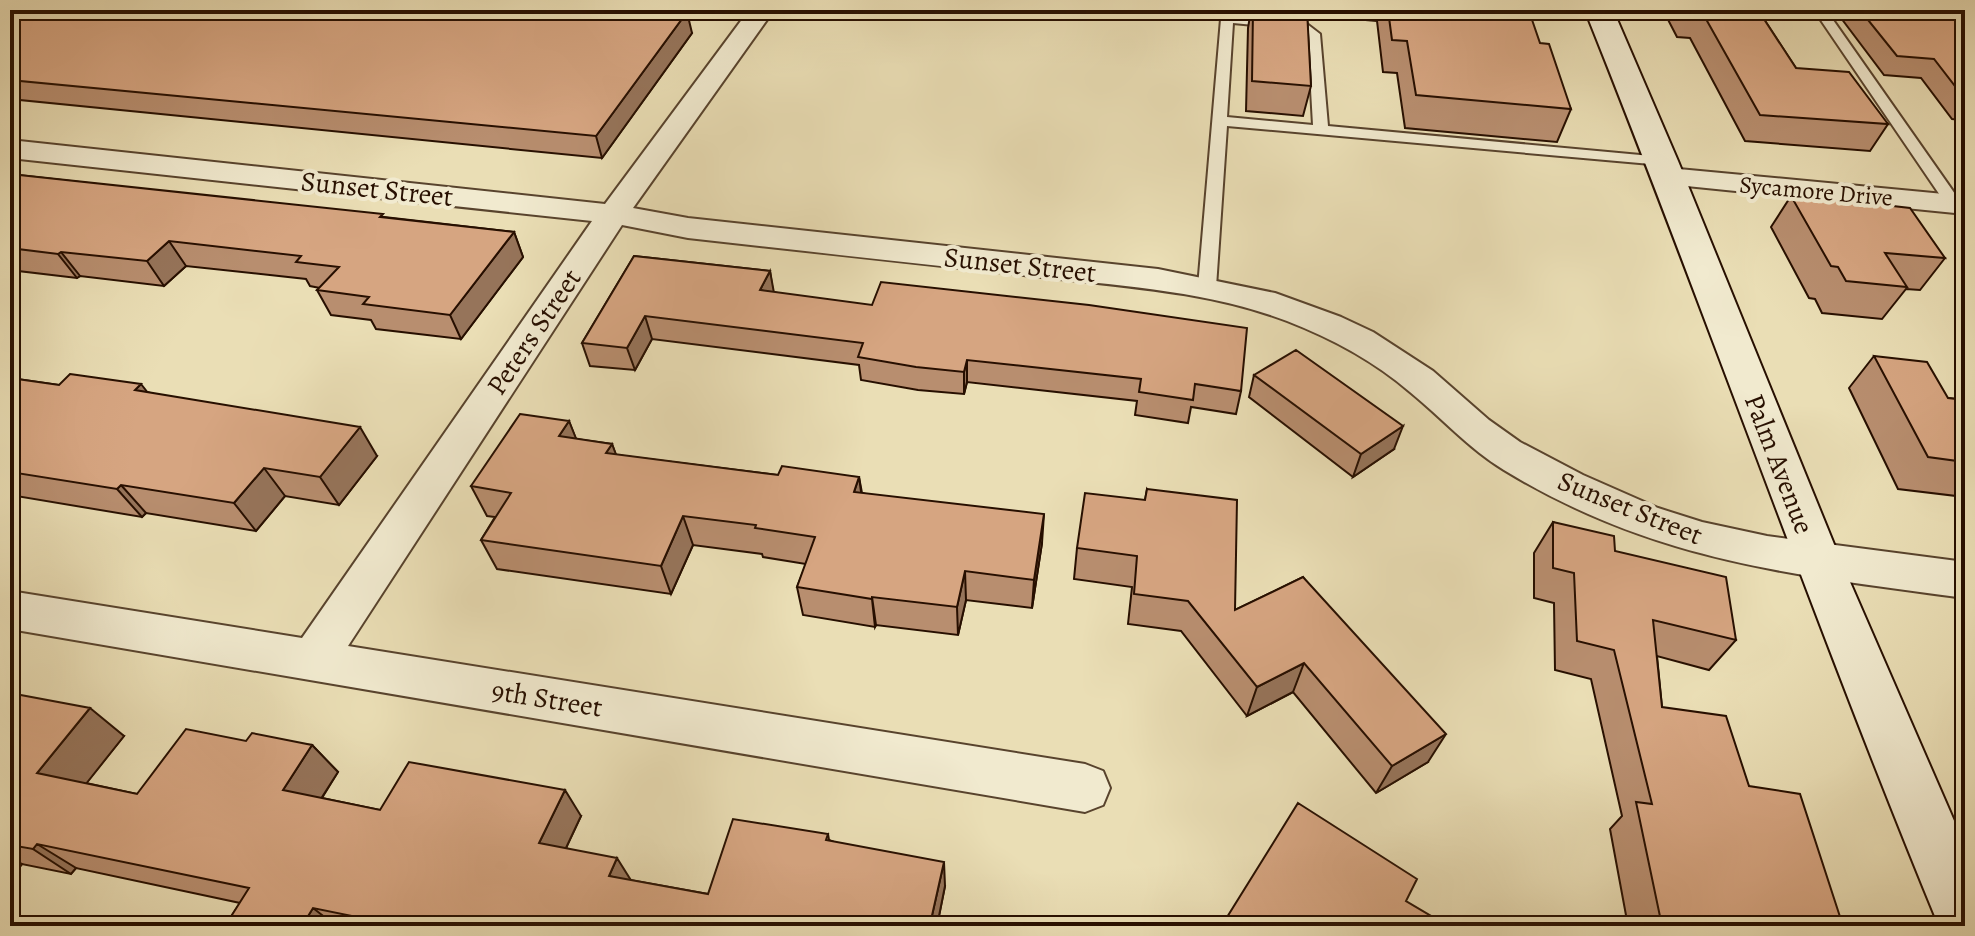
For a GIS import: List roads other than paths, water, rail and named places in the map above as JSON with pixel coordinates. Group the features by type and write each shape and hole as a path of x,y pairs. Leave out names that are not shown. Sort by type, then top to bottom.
{"main road":[{"name":"Palm Avenue","path":"1599,10 1665,169 1816,559 1965,916"}],"street":[{"name":"Peters Street","path":"313,660 613,214 762,10"},
{"name":"Sunset Street","path":"10,149 613,214 688,228 1207,287 1278,305 1346,332 1421,381 1501,449 1586,495 1662,527 1700,538 1816,559 1965,580"},
{"name":"Sycamore Drive","path":"1665,169 1960,205"},
{"name":"9th Street","path":"10,610 1085,788"}],"lane":[{"path":"1820,10 1960,205"},
{"path":"1207,287 1227,19 1254,16 1293,25 1314,34 1321,130"},
{"path":"1220,121 1665,169"}]}
